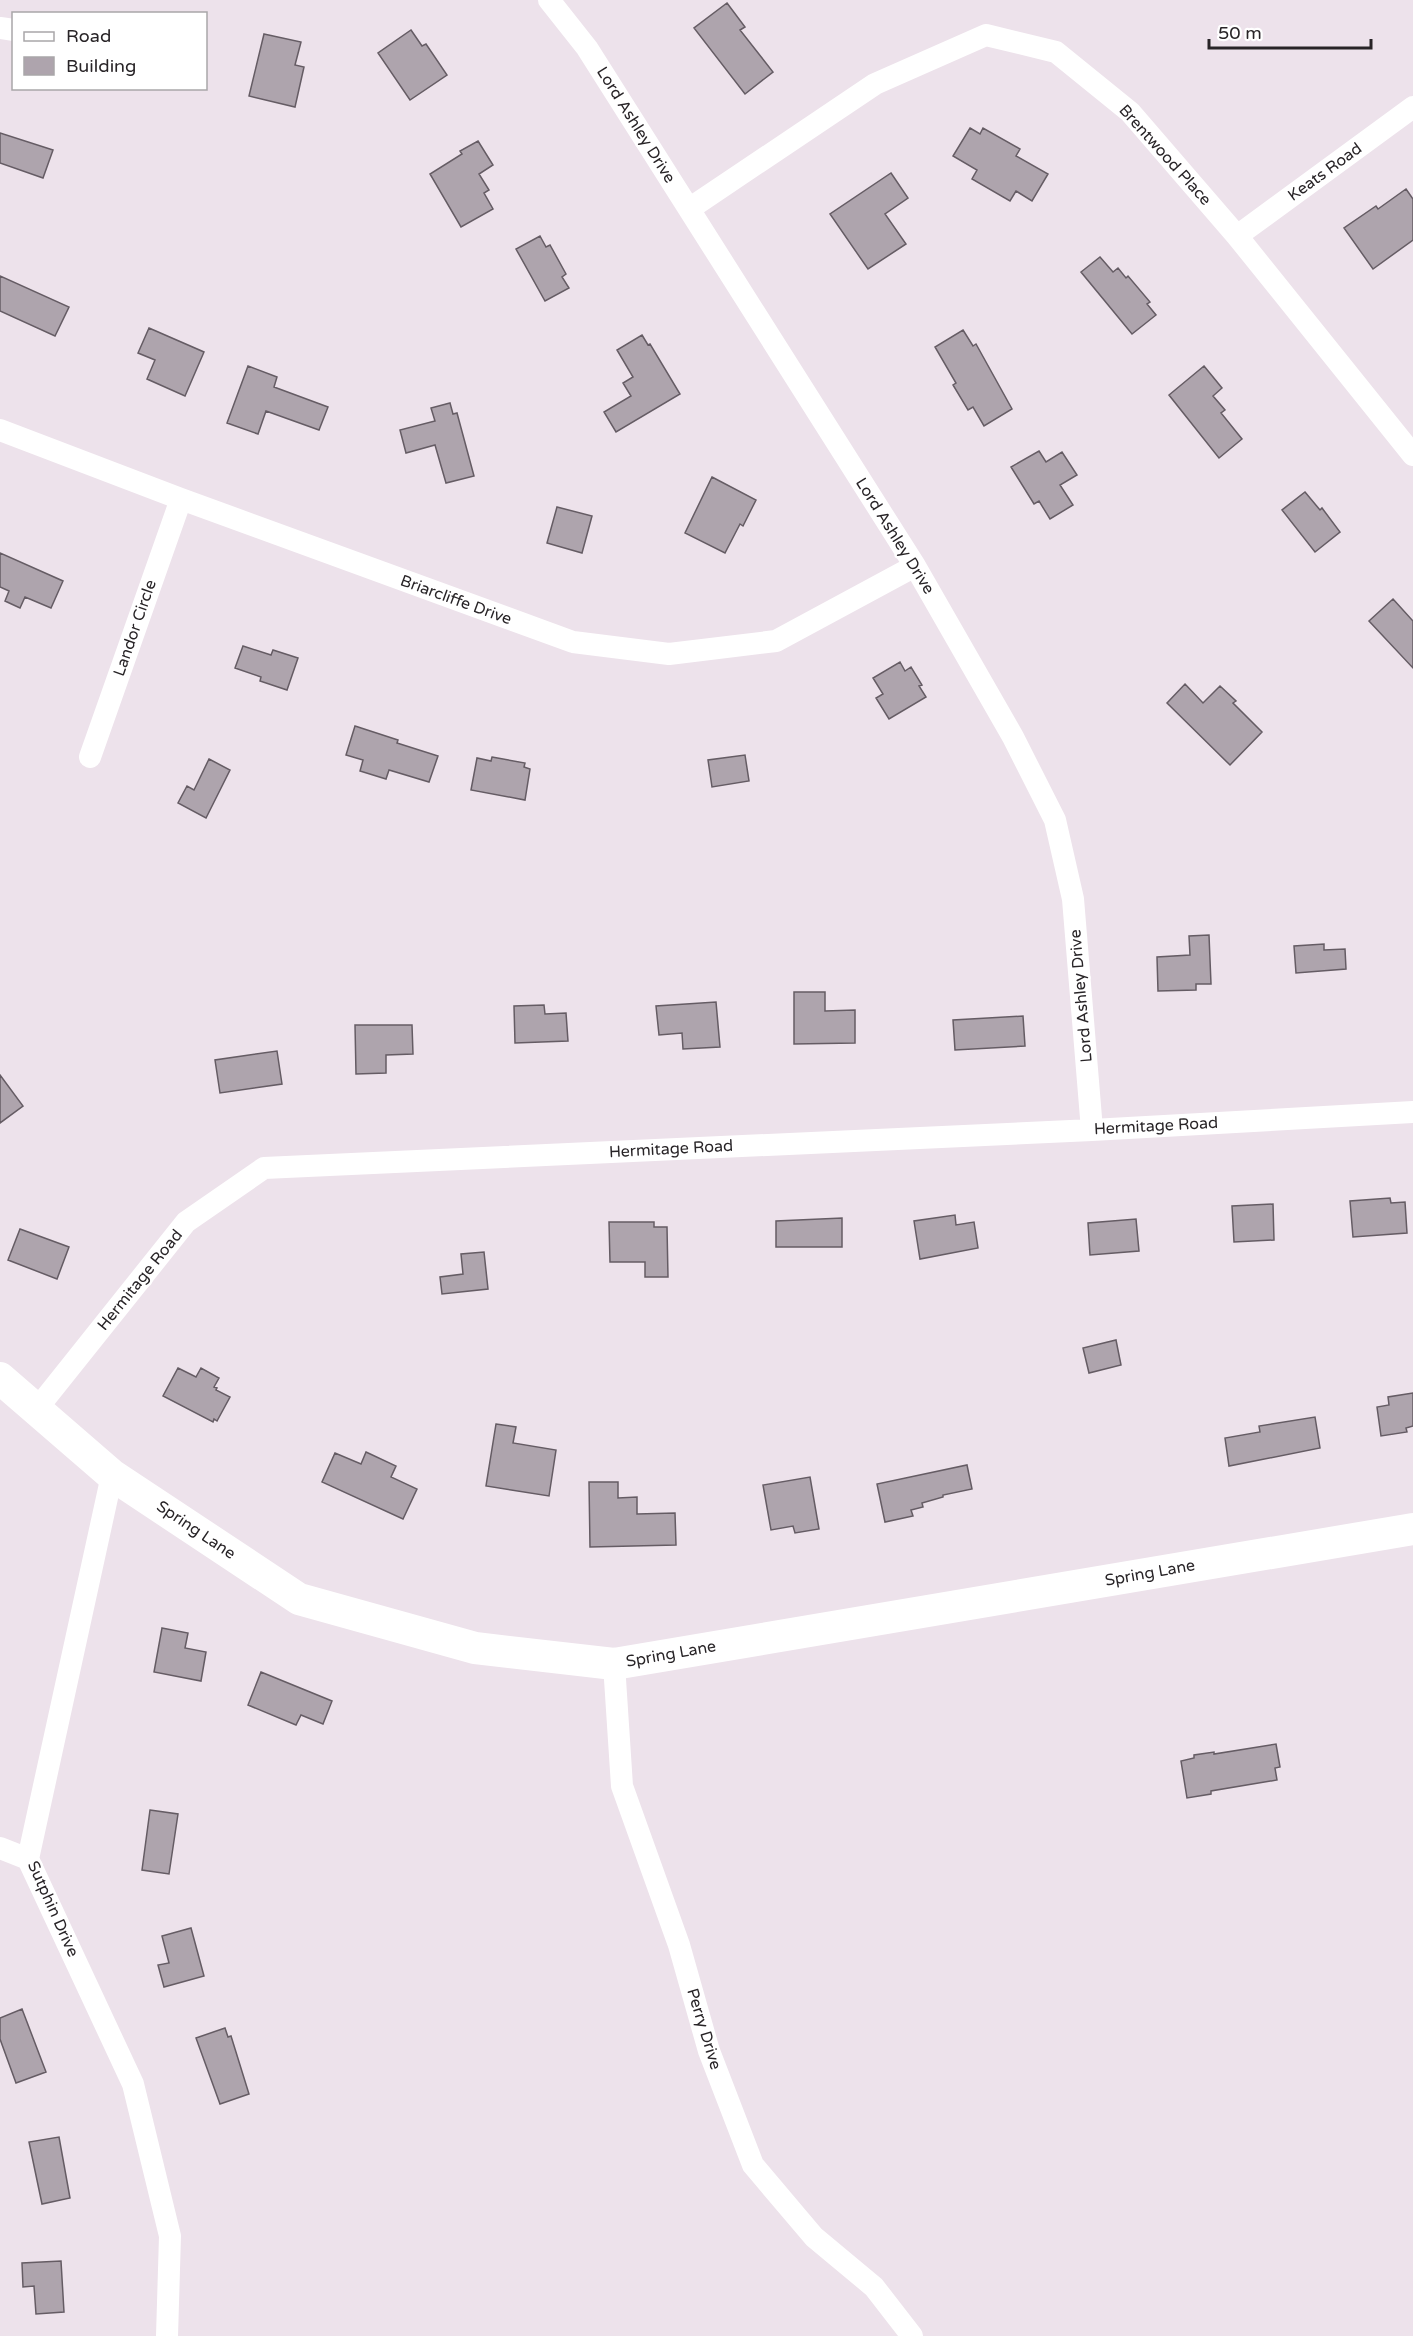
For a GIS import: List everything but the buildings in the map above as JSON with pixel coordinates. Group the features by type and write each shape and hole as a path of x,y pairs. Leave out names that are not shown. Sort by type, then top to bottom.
{"street":[{"name":"Lord Ashley Drive","path":"549,0 587,48 915,567 1013,737 1055,820 1073,899 1092,1130"},
{"name":"Brentwood Place","path":"689,209 874,84 986,34 1056,52 1130,112 1238,236 1413,455"},
{"name":"Keats Road","path":"1238,236 1413,107"},
{"name":"Briarcliffe Drive","path":"0,430 181,500 573,642 669,654 776,641 915,567"},
{"name":"Landor Circle","path":"90,758 181,500"},
{"name":"Hermitage Road","path":"36,1410 186,1222 264,1168 1092,1130 1413,1112"},
{"name":"Spring Lane","path":"0,1378 112,1475 299,1599 474,1648 615,1664 1413,1529"},
{"name":"Sutphin Drive","path":"112,1475 28,1859 133,2084 170,2236 167,2336"},
{"name":"Perry Drive","path":"615,1664 622,1786 679,1945 709,2051 753,2165 814,2237 874,2287 912,2336"},
{"path":"0,1848 28,1859"}]}
